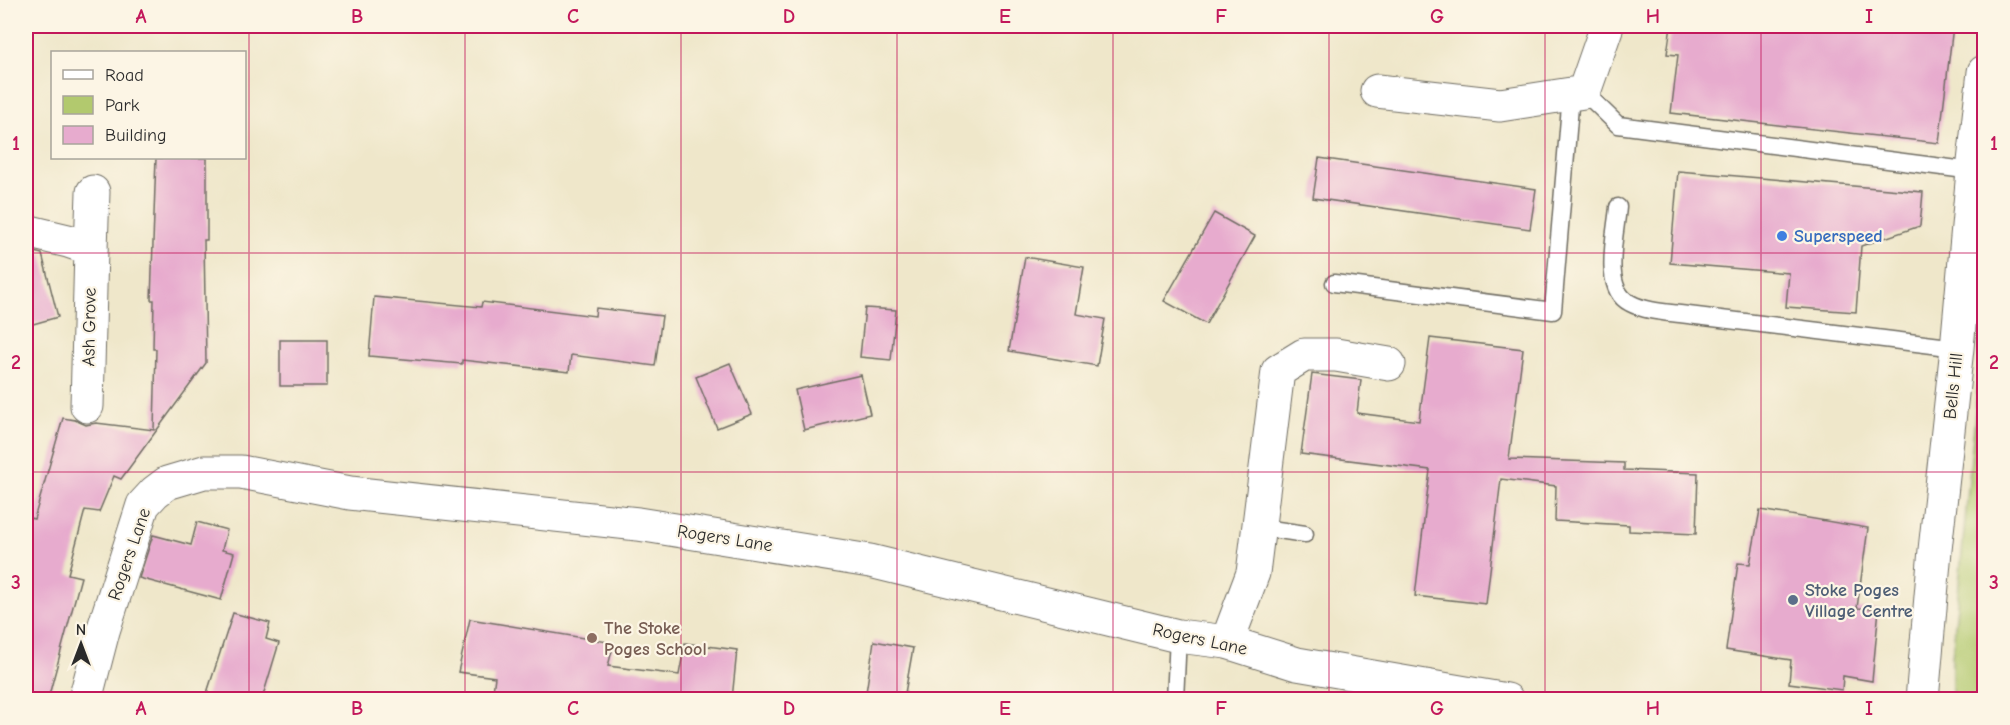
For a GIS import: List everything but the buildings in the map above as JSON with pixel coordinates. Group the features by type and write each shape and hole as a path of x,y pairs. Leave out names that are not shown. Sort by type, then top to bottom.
{"street":[{"path":"1377,91 1500,105 1578,93 1607,26"},
{"name":"Bells Hill","path":"1922,699 1984,72"},
{"name":"Ash Grove","path":"87,406 93,192"},
{"path":"26,231 90,249"},
{"path":"1227,642 1253,573 1278,371 1304,355 1336,355 1389,364"},
{"name":"Rogers Lane","path":"85,699 103,630 143,505 167,483 204,472 241,472 350,493 638,524 870,561 1178,636 1227,642 1297,664 1507,699"}],"lane":[{"path":"1578,93 1618,125 1973,171"},
{"path":"1334,283 1553,311 1578,93"},
{"path":"1618,207 1611,270 1615,289 1627,302 1645,309 1680,314 1957,348"},
{"path":"1258,527 1305,534"},
{"path":"1175,699 1178,636"}],"green space":[{"path":"1984,323 1984,699 1957,699 1952,694 1952,657"}],"place":[{"name":"Superspeed","path":"1782,236"},
{"name":"Stoke Poges Village Centre","path":"1793,600"},
{"name":"The Stoke Poges School","path":"592,638"}]}
